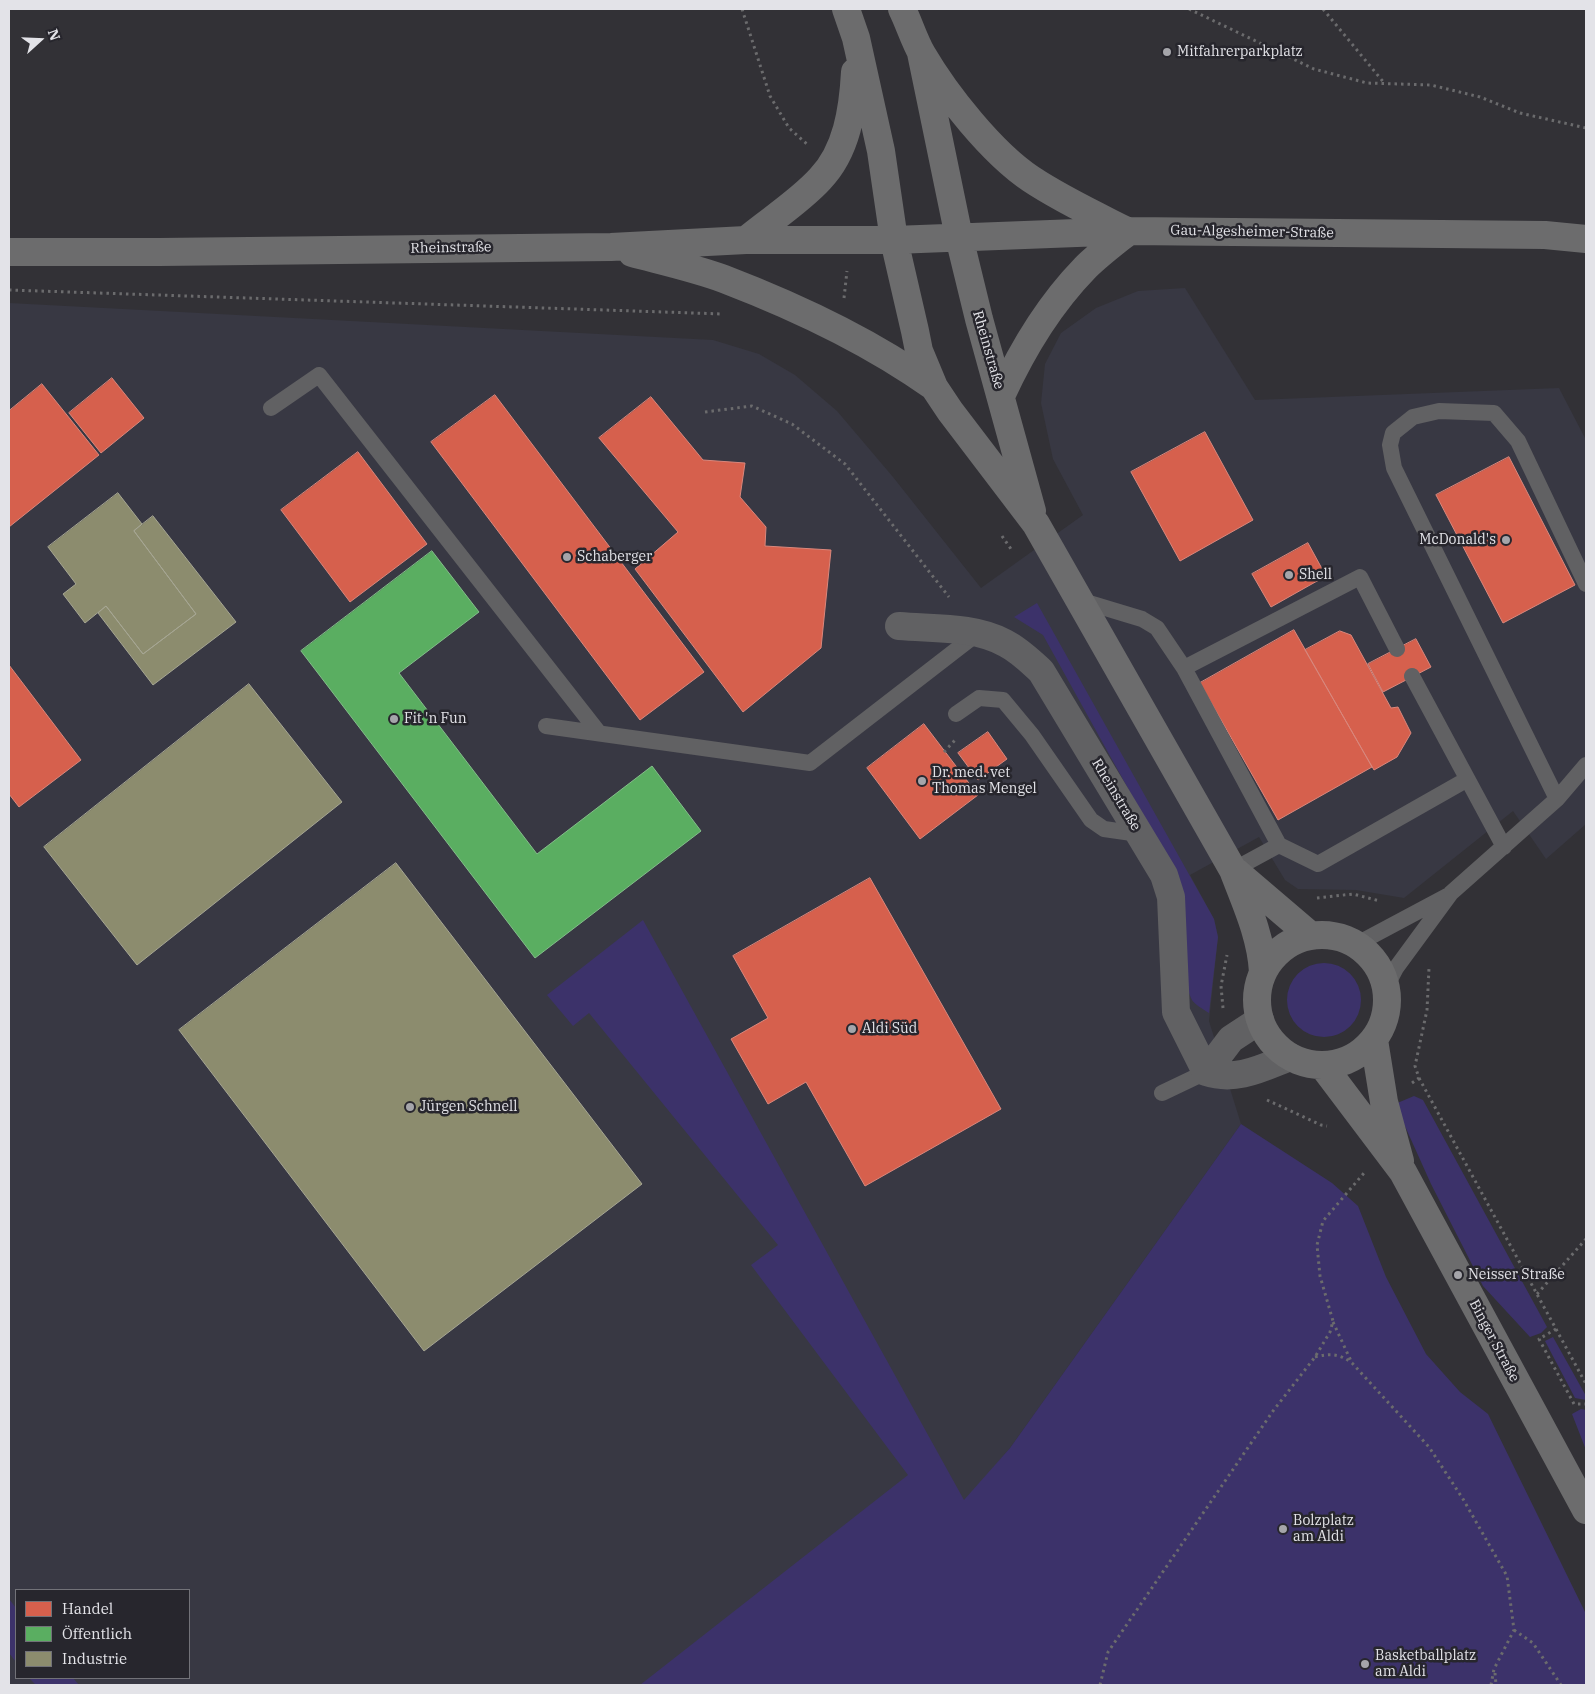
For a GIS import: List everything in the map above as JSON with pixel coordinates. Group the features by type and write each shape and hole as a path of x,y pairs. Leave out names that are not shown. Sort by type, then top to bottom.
{"main road":[{"path":"846,9 856,38 881,152 894,240"},
{"path":"902,9 921,53 959,237"},
{"path":"746,240 821,179 830,166 850,123 854,99 856,38"},
{"path":"921,53 956,102 1004,158 1031,179 1080,208 1129,231 1085,268 1055,303 1019,356 1000,396"},
{"name":"Gau-Algesheimer-Straße","path":"959,237 1129,231 1545,235"},
{"path":"1545,235 1586,232"},
{"path":"1545,235 1586,239"},
{"name":"Rheinstraße","path":"9,252 611,247 746,240 894,240 959,237 1000,396 1036,524"},
{"name":"Rheinstraße","path":"894,240 919,351 934,387 1036,524 1233,870 1256,930 1262,952 1263,972"},
{"path":"611,247 722,278 832,327 902,364 934,387"},
{"name":"Rheinstraße","path":"1233,870 1311,936"},
{"path":"1327,935 1357,944 1376,963 1386,987 1388,1006 1383,1024 1374,1040 1360,1054 1342,1063 1323,1066 1306,1064 1290,1057 1277,1048 1267,1035 1260,1020 1257,1004 1258,988 1263,972 1283,948 1296,940 1311,936 1327,935"},
{"name":"Binger Straße","path":"1374,1040 1384,1102 1403,1172"},
{"name":"Binger Straße","path":"1323,1066 1403,1172 1586,1510"}],"street":[{"name":"Rheinstraße","path":"899,626 978,633 1004,642 1020,652 1041,671 1164,875 1171,897 1176,1012 1206,1072"},
{"path":"1260,1020 1231,1039 1206,1072 1219,1076 1233,1076 1290,1057"}],"lane":[{"path":"271,408 319,375 599,733"},
{"path":"1557,799 1394,468 1390,445 1393,433 1413,417 1439,411 1494,414 1518,442 1586,584"},
{"path":"1184,668 1360,577 1397,648"},
{"path":"1078,599 1142,619 1157,628 1184,668 1279,845 1318,864 1466,780"},
{"path":"546,726 810,763 978,633"},
{"path":"1412,676 1466,780 1504,847"},
{"path":"956,714 979,698 1003,700 1032,735 1090,820 1104,829 1139,834"},
{"path":"1386,987 1396,968 1451,894 1557,799 1586,765"},
{"path":"1233,870 1279,845"},
{"path":"1357,944 1451,894"},
{"path":"1162,1093 1206,1072"}],"path":[{"path":"742,9 770,96 789,128 814,150"},
{"path":"1189,9 1314,69 1367,83 1430,85 1480,97 1520,113 1586,128"},
{"path":"1323,9 1386,85"},
{"path":"9,290 724,314"},
{"path":"705,412 752,406 792,424 844,464 978,633"},
{"path":"1419,1078 1586,1384"},
{"path":"1264,1098 1321,1125 1329,1126"},
{"path":"1352,1364 1333,1321 1320,1276 1317,1245 1323,1221 1364,1173"},
{"path":"1537,1294 1586,1239"},
{"path":"1100,1685 1108,1652 1273,1411 1315,1358 1330,1332 1333,1321"},
{"path":"1556,1329 1539,1339 1574,1404 1586,1404"},
{"path":"1315,1358 1330,1353 1344,1357 1429,1448 1463,1499 1507,1576 1514,1630 1494,1669 1491,1685"},
{"path":"1514,1630 1533,1643 1561,1685"},
{"path":"1494,1669 1496,1685"}],"shaded area":[{"path":"1185,288 1255,400 1559,388 1586,440 1586,824 1546,859 1513,811 1404,898 1356,890 1298,889 1285,880 1259,837 1190,875 1214,919 1218,937 1209,1021 1241,1124 1010,1448 965,1501 825,1685 9,1685 9,303 713,340 759,354 795,375 837,411 893,477 981,588 1083,515 1053,459 1041,403 1045,364 1061,333 1096,308 1138,291"},
{"path":"1037,603 1214,919 1218,937 1209,1013 1194,1002 1188,987 1184,959 1181,884 1043,635 1014,617"},
{"path":"643,920 964,1500 1010,1448 1241,1124 1332,1183 1358,1206 1386,1277 1426,1354 1460,1392 1488,1414 1586,1614 1586,1685 640,1685 908,1475 751,1265 778,1245 589,1013 573,1026 547,995"},
{"path":"1324,963 1338,966 1350,974 1358,986 1361,1000 1358,1014 1350,1026 1338,1034 1324,1037 1310,1034 1298,1026 1290,1014 1287,1000 1290,986 1298,974 1310,966"},
{"path":"1414,1096 1423,1100 1547,1327 1541,1333 1530,1337 1483,1286 1431,1184 1395,1104"},
{"path":"1553,1337 1586,1396 1586,1400 1575,1398 1545,1341"},
{"path":"1581,1409 1586,1410 1586,1450 1572,1414"},
{"path":"9,1599 15,1607 15,1661 9,1653"},
{"path":"30,1679 74,1679 79,1685 36,1685"}],"building: Handel":[{"path":"112,378 144,418 101,453 69,413"},
{"path":"42,384 99,455 9,527 9,411"},
{"name":"Schaberger","path":"495,395 704,672 640,720 431,442"},
{"path":"651,397 703,460 745,463 740,497 766,527 765,546 831,550 821,648 743,712 635,569 678,532 599,438"},
{"path":"1205,432 1253,520 1180,561 1131,472"},
{"path":"358,452 427,544 350,602 281,510"},
{"name":"McDonald's","path":"1509,457 1575,585 1503,623 1436,495"},
{"name":"Shell","path":"1308,543 1326,576 1271,607 1252,574"},
{"path":"1294,630 1372,767 1278,820 1200,683"},
{"path":"1340,631 1351,635 1391,708 1398,707 1411,733 1397,757 1374,770 1305,650"},
{"path":"1416,639 1431,667 1383,692 1368,664"},
{"path":"9,665 81,760 19,807 9,794"},
{"name":"Dr. med. vet Thomas Mengel","path":"924,724 978,795 920,839 867,768"},
{"path":"988,732 1007,759 978,780 958,753"},
{"name":"Aldi Süd","path":"870,878 1001,1109 865,1186 806,1082 768,1104 731,1039 768,1018 733,956"}],"building: Öffentlich":[{"name":"Fit 'n Fun","path":"432,551 479,612 399,673 537,854 652,766 701,831 535,958 301,651"}],"building: Industrie":[{"path":"118,493 142,524 134,531 196,614 143,654 106,606 85,623 63,594 76,584 48,547"},
{"path":"153,516 236,622 153,685 98,613 106,606 143,654 196,614 134,531"},
{"path":"249,684 342,802 137,965 44,847"},
{"name":"Jürgen Schnell","path":"396,863 642,1184 424,1351 179,1030"}],"place":[{"name":"Mitfahrerparkplatz","path":"1167,52"},
{"name":"McDonald's","path":"1506,540"},
{"name":"Schaberger","path":"567,557"},
{"name":"Shell","path":"1289,575"},
{"name":"Fit 'n Fun","path":"394,719"},
{"name":"Dr. med. vet Thomas Mengel","path":"922,781"},
{"name":"Aldi Süd","path":"852,1029"},
{"name":"Jürgen Schnell","path":"410,1107"},
{"name":"Neisser Straße","path":"1458,1275"},
{"name":"Bolzplatz am Aldi","path":"1283,1529"},
{"name":"Basketballplatz am Aldi","path":"1365,1664"}]}
